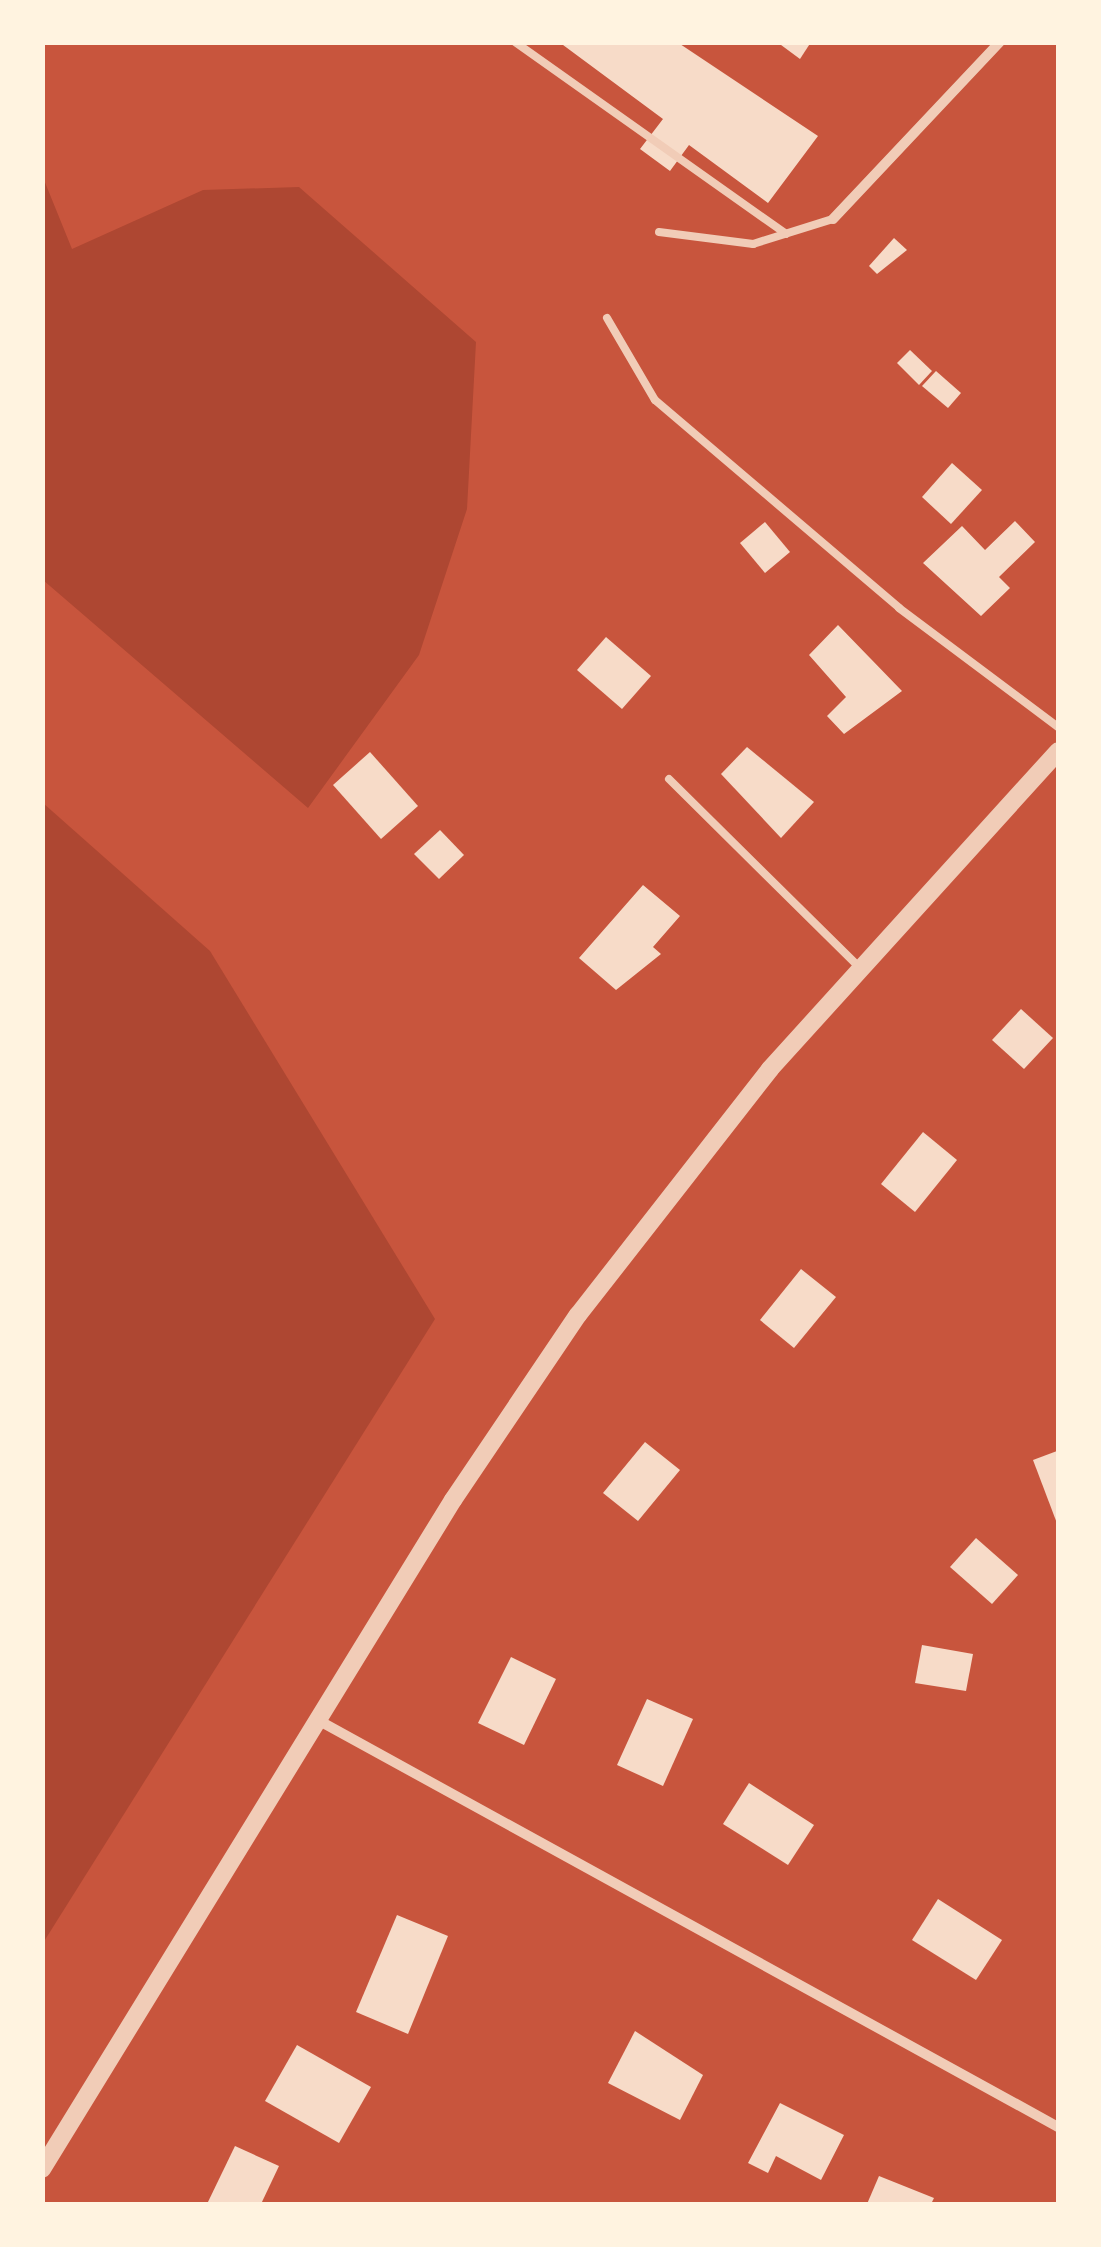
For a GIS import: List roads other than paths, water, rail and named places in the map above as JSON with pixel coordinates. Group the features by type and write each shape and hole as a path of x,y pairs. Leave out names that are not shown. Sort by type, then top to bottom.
{"street":[{"path":"832,219 1000,42"},
{"path":"42,2169 316,1718 578,1315 708,1144 860,968 1055,762"},
{"path":"316,1718 1058,2127"}],"lane":[{"path":"515,42 786,234"},
{"path":"659,232 752,244 832,219"},
{"path":"606,318 656,400 899,608 1058,728"},
{"path":"669,778 860,968"}]}
